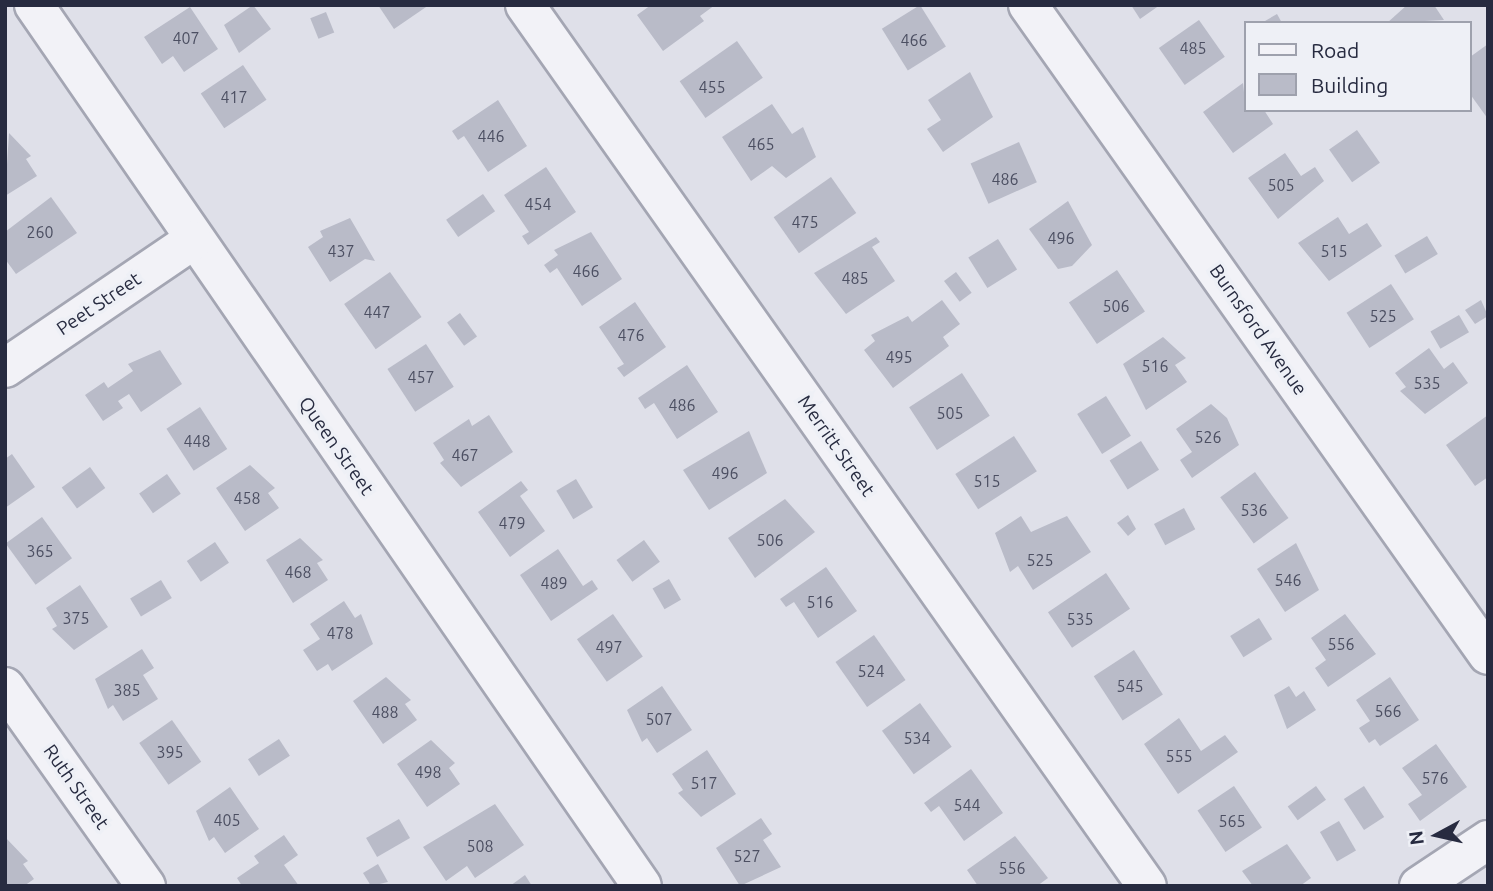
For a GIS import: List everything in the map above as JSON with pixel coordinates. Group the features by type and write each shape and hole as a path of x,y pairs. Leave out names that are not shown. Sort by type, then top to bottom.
{"street":[{"name":"Queen Street","path":"34,5 193,240 642,886"},
{"name":"Burnsford Avenue","path":"1028,5 1488,655"},
{"name":"Merritt Street","path":"526,6 1147,886"},
{"name":"Peet Street","path":"5,368 193,240"},
{"name":"Ruth Street","path":"5,687 146,886"},
{"path":"1419,886 1488,839"}],"building":[{"path":"253,5 271,29 239,53 224,25"},
{"path":"378,5 429,5 394,29"},
{"path":"651,5 715,5 700,16 704,21 663,51 637,15"},
{"path":"920,5 946,47 908,70 882,29"},
{"path":"1131,5 1160,5 1140,19"},
{"path":"1407,5 1434,5 1444,20 1425,21 1389,21"},
{"path":"190,7 218,49 184,72 173,56 162,64 144,37"},
{"path":"326,12 334,32 318,39 310,18"},
{"path":"1277,14 1281,21 1265,21"},
{"path":"1199,20 1225,57 1185,85 1159,48"},
{"path":"737,41 763,78 705,118 680,81"},
{"path":"1488,44 1488,119 1472,97 1472,56"},
{"path":"243,65 266,100 224,128 201,94"},
{"path":"970,72 993,117 943,152 927,129 941,120 928,100"},
{"path":"1243,83 1244,112 1265,112 1273,124 1233,153 1203,112"},
{"path":"498,100 527,146 488,172 464,136 458,140 452,131"},
{"path":"772,104 792,134 803,127 816,157 786,178 772,166 751,181 722,137"},
{"path":"1357,130 1380,163 1352,182 1329,150"},
{"path":"9,133 31,156 26,159 37,176 5,196"},
{"path":"1019,142 1037,182 988,204 971,164"},
{"path":"1285,153 1301,176 1315,167 1324,181 1278,219 1248,178"},
{"path":"546,167 576,212 528,245 522,236 529,232 504,195"},
{"path":"831,177 856,213 799,253 774,217"},
{"path":"483,194 495,211 458,237 446,220"},
{"path":"51,197 77,233 16,274 5,259 5,232"},
{"path":"1068,201 1092,245 1072,266 1058,269 1029,229"},
{"path":"1338,217 1349,234 1367,223 1382,246 1329,281 1298,243"},
{"path":"350,218 375,261 365,259 330,282 308,247 323,237 320,231"},
{"path":"591,232 622,279 582,306 557,268 550,273 544,265 558,255 554,250"},
{"path":"1427,236 1438,254 1405,274 1394,256"},
{"path":"876,237 880,242 872,247 895,281 846,314 814,273"},
{"path":"998,239 1017,270 987,288 968,258"},
{"path":"1117,270 1145,311 1097,344 1069,302"},
{"path":"390,272 422,317 376,349 344,304"},
{"path":"956,272 972,293 960,302 944,281"},
{"path":"1391,284 1414,319 1369,348 1347,313"},
{"path":"942,300 960,324 943,337 949,346 893,388 864,350 875,341 871,335 908,316 912,322"},
{"path":"1481,300 1488,316 1475,324 1465,310"},
{"path":"635,302 666,347 624,377 617,368 624,364 599,327"},
{"path":"460,313 477,336 464,346 447,322"},
{"path":"1459,315 1469,332 1440,349 1430,332"},
{"path":"1163,337 1186,358 1175,365 1187,382 1146,410 1123,364"},
{"path":"426,344 454,387 415,412 387,369"},
{"path":"1429,348 1444,369 1453,362 1468,383 1425,414 1400,391 1406,387 1395,373"},
{"path":"160,350 182,384 141,412 129,394 118,401 123,408 103,421 85,395 104,382 108,388 133,371 128,364"},
{"path":"687,365 718,412 677,439 654,403 645,409 638,398"},
{"path":"962,373 990,416 937,450 909,407"},
{"path":"1106,396 1131,436 1102,454 1077,414"},
{"path":"1211,404 1227,418 1239,445 1192,478 1180,460 1192,452 1176,429"},
{"path":"200,407 227,449 194,471 166,429"},
{"path":"489,415 513,452 461,487 440,463 444,460 433,443 469,419 472,426"},
{"path":"1488,415 1488,477 1475,486 1446,445"},
{"path":"749,431 767,473 709,510 683,470"},
{"path":"1014,436 1037,471 978,509 955,474"},
{"path":"1141,441 1159,470 1128,489 1110,461"},
{"path":"12,454 35,487 5,508 5,459"},
{"path":"250,465 275,488 268,493 279,508 245,531 216,488"},
{"path":"90,467 105,488 77,509 62,488"},
{"path":"1255,472 1289,518 1254,543 1220,497"},
{"path":"167,474 181,494 153,513 139,494"},
{"path":"576,479 593,507 573,519 556,491"},
{"path":"521,481 528,490 520,496 545,531 510,557 478,512"},
{"path":"785,499 815,532 755,578 728,538"},
{"path":"1184,508 1195,529 1165,545 1154,524"},
{"path":"1128,515 1136,529 1128,536 1117,523"},
{"path":"1021,516 1031,532 1067,516 1091,552 1033,590 1018,566 1010,572 995,533"},
{"path":"42,517 72,558 36,585 6,543"},
{"path":"300,538 323,560 317,563 328,580 293,603 266,560"},
{"path":"644,540 660,562 632,582 616,560"},
{"path":"215,542 229,563 201,582 187,561"},
{"path":"1296,543 1319,590 1285,612 1257,569"},
{"path":"558,549 583,586 592,580 598,589 551,621 520,575"},
{"path":"826,567 857,611 818,638 794,602 786,607 780,599"},
{"path":"1106,573 1130,609 1072,648 1048,612"},
{"path":"669,579 681,600 665,609 653,588"},
{"path":"161,580 172,598 141,617 130,599"},
{"path":"80,585 108,627 74,650 52,629 57,626 46,608"},
{"path":"344,601 355,618 361,614 373,644 332,671 328,664 317,671 303,650 320,639 310,624"},
{"path":"613,614 643,657 607,682 577,639"},
{"path":"1345,614 1376,654 1328,687 1315,668 1326,660 1311,638"},
{"path":"1259,618 1272,639 1243,657 1230,636"},
{"path":"874,635 906,680 867,707 835,662"},
{"path":"142,649 154,668 143,675 158,699 123,721 113,705 108,709 95,679"},
{"path":"1134,650 1163,694 1123,721 1094,676"},
{"path":"386,677 411,700 405,704 417,720 383,744 353,701"},
{"path":"1390,677 1419,720 1380,746 1375,739 1369,743 1359,728 1370,721 1356,700"},
{"path":"662,686 692,730 657,753 647,738 642,742 627,710"},
{"path":"1289,686 1296,697 1304,691 1316,710 1287,729 1274,695"},
{"path":"920,703 952,747 914,774 882,731"},
{"path":"1179,718 1201,751 1225,735 1238,752 1178,794 1144,744"},
{"path":"172,720 201,762 168,785 139,743"},
{"path":"279,739 290,756 259,776 248,759"},
{"path":"431,740 455,763 449,768 460,784 427,807 397,764"},
{"path":"1436,744 1467,787 1420,821 1408,804 1422,795 1402,768"},
{"path":"707,750 736,794 701,817 678,793 683,790 672,774"},
{"path":"971,769 1003,813 964,841 939,806 931,812 924,803"},
{"path":"1234,786 1262,827 1225,852 1198,811"},
{"path":"1316,786 1326,800 1298,820 1288,807"},
{"path":"1364,786 1384,817 1364,830 1344,799"},
{"path":"230,787 259,829 225,853 214,837 209,841 196,811"},
{"path":"495,804 524,845 475,878 467,866 446,881 423,847"},
{"path":"761,818 772,834 763,840 781,867 740,886 716,848"},
{"path":"399,819 410,838 377,857 366,838"},
{"path":"1339,821 1356,850 1337,861 1320,832"},
{"path":"284,835 298,855 284,865 299,886 242,886 237,878 259,863 254,856"},
{"path":"1015,836 1048,878 1037,886 978,886 967,870"},
{"path":"5,837 28,861 23,864 34,879 24,886 5,886"},
{"path":"1287,844 1311,878 1300,886 1253,886 1242,871"},
{"path":"378,864 388,882 371,886 363,873"},
{"path":"525,875 532,886 510,886"}]}
